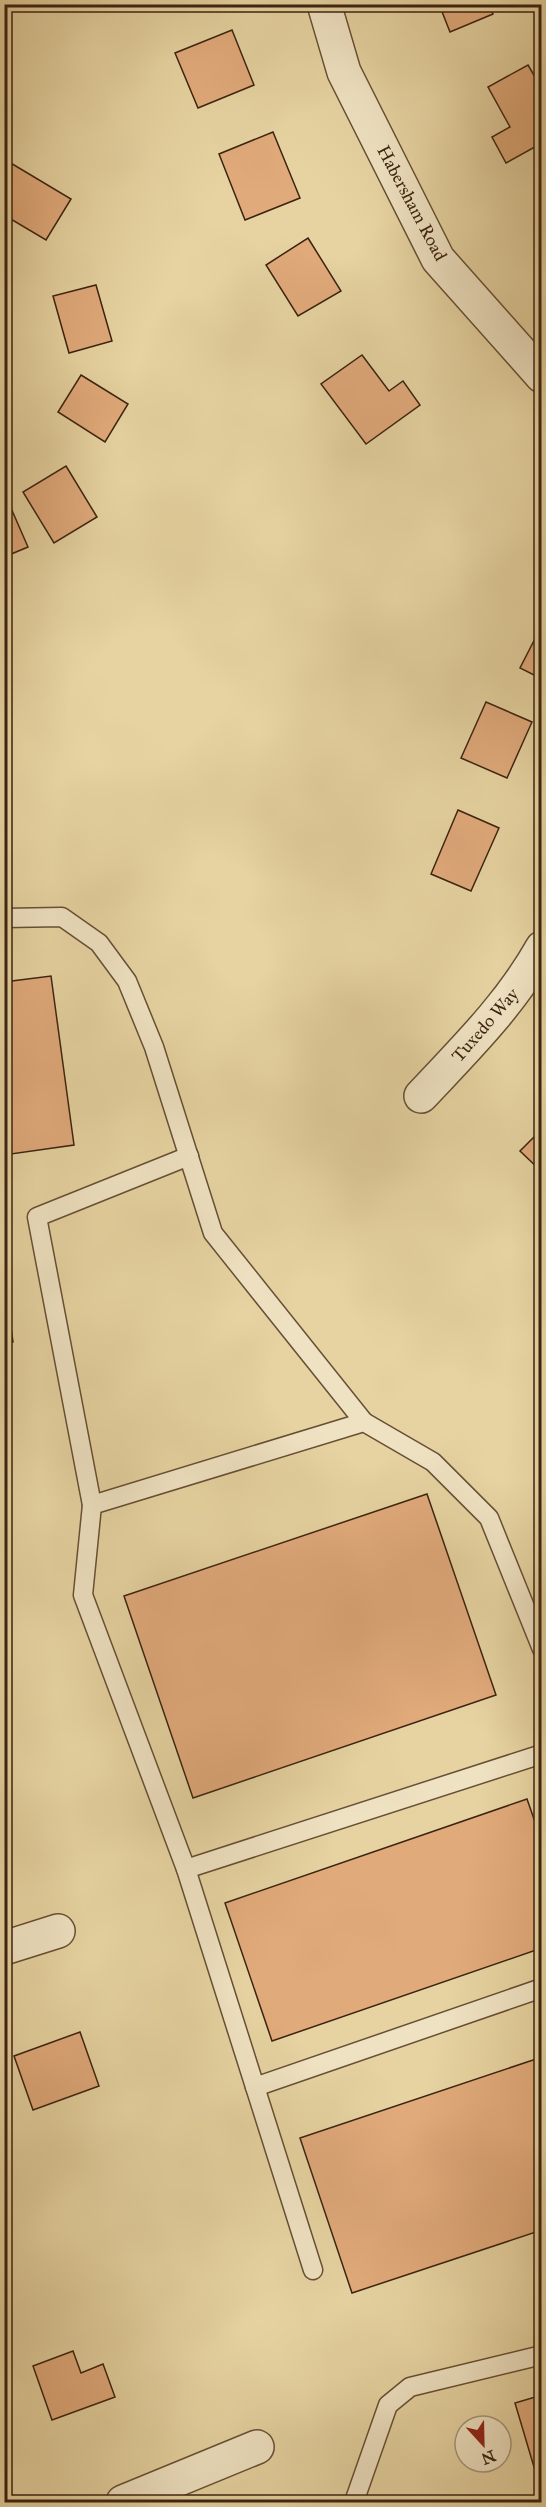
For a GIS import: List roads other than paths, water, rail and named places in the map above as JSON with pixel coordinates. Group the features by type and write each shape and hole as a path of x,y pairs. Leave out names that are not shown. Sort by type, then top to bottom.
{"street":[{"name":"Habersham Road","path":"324,4 344,72 438,259 542,376"},
{"name":"Tuxedo Way","path":"421,1096 496,1016 525,978 542,948"},
{"path":"4,1948 58,1931"},
{"path":"123,2502 257,2447"}],"lane":[{"path":"4,918 62,917 99,943 127,981 154,1047 213,1233 364,1422 432,1462 489,1518 542,1649"},
{"path":"189,1156 38,1217 92,1505 83,1595 186,1869 313,2270"},
{"path":"92,1505 364,1422"},
{"path":"186,1869 542,1754"},
{"path":"255,2087 542,1988"},
{"path":"354,2502 388,2404 410,2387 542,2355"}]}
